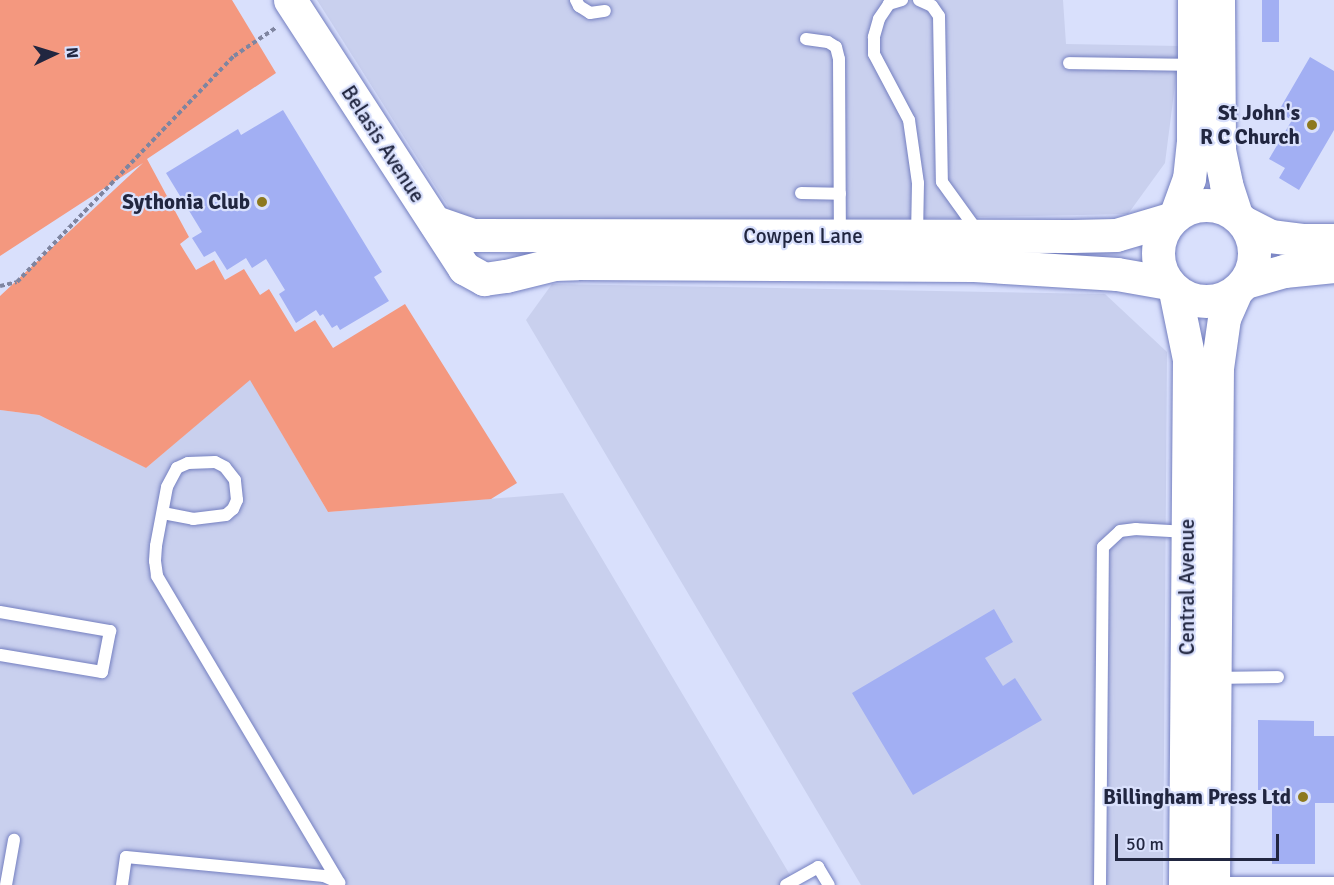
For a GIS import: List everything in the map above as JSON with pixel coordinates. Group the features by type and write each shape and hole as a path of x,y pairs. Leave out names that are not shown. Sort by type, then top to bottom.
{"main road":[{"name":"Central Avenue","path":"1194,0 1194,123 1189,179 1157,248 1160,268 1172,287 1189,359 1188,532 1201,885"},
{"name":"Central Avenue","path":"1201,885 1215,678 1217,368 1224,318 1255,261 1254,244 1226,184 1220,150 1217,104 1218,0"},
{"name":"Belasis Avenue","path":"294,7 464,268 484,279"},
{"path":"1173,217 1188,207 1206,204 1222,206 1270,236 1304,240 1334,240"},
{"name":"Cowpen Lane","path":"435,222 472,235 981,236 1116,235 1173,217"},
{"name":"Cowpen Lane","path":"484,279 507,276 555,264 577,263 974,265 1117,274 1172,287"},
{"path":"1172,287 1198,301 1215,301 1240,287 1284,271 1334,266"}],"lane":[{"path":"576,0 579,6 590,13 605,12"},
{"path":"902,0 889,4 879,19 874,37 874,54 909,120 918,183 917,236"},
{"path":"920,0 932,6 939,16 942,182 981,236"},
{"path":"806,39 828,42 836,47 839,59 840,236"},
{"path":"1069,63 1195,65"},
{"path":"801,193 840,194"},
{"path":"163,513 193,519 226,515 233,509 237,500 235,480 225,467 215,462 188,463 177,468 167,487 154,561 157,576 340,883"},
{"path":"1100,885 1102,547 1120,531 1136,529 1188,532"},
{"path":"0,612 110,631 102,672 0,655"},
{"path":"1215,678 1278,677"},
{"path":"6,885 14,840"},
{"path":"122,885 126,857 324,876 340,883"},
{"path":"786,885 818,867 829,885"},
{"path":"1201,885 1334,883"}],"path":[{"path":"0,286 17,282 234,56 294,7"}],"shaded area":[{"path":"0,0 232,0 276,73 147,159 189,237 180,244 196,270 214,260 225,280 244,269 260,295 269,289 295,332 315,320 333,348 405,304 517,483 491,499 328,512 250,380 146,468 39,415 0,410 0,296 143,163 0,256"},
{"path":"317,0 1063,0 1066,44 1180,46 1165,163 1128,214 785,221 456,219"},
{"path":"552,284 1105,294 1167,352 1163,885 861,885 526,320"},
{"path":"250,379 328,512 563,493 796,885 0,885 0,410 39,415 146,468"}],"building":[{"path":"1262,0 1279,0 1279,42 1262,42"},
{"name":"St John's R C Church","path":"1310,57 1334,71 1334,130 1299,190 1279,178 1285,168 1269,159 1292,120 1278,112"},
{"name":"Sythonia Club","path":"283,110 382,272 374,277 389,301 340,330 337,325 332,328 323,314 320,316 316,310 296,323 279,294 285,290 266,259 252,268 246,258 227,270 215,251 204,257 192,238 202,232 166,173 238,129 241,135"},
{"path":"994,609 1013,642 985,658 1003,686 1015,678 1042,720 913,795 852,693"},
{"name":"Billingham Press Ltd","path":"1258,720 1314,721 1314,736 1334,736 1334,803 1315,803 1315,864 1272,864 1272,790 1258,790"}],"place":[{"name":"St John's R C Church","path":"1312,125"},
{"name":"Sythonia Club","path":"262,202"},
{"name":"Billingham Press Ltd","path":"1303,797"}]}
